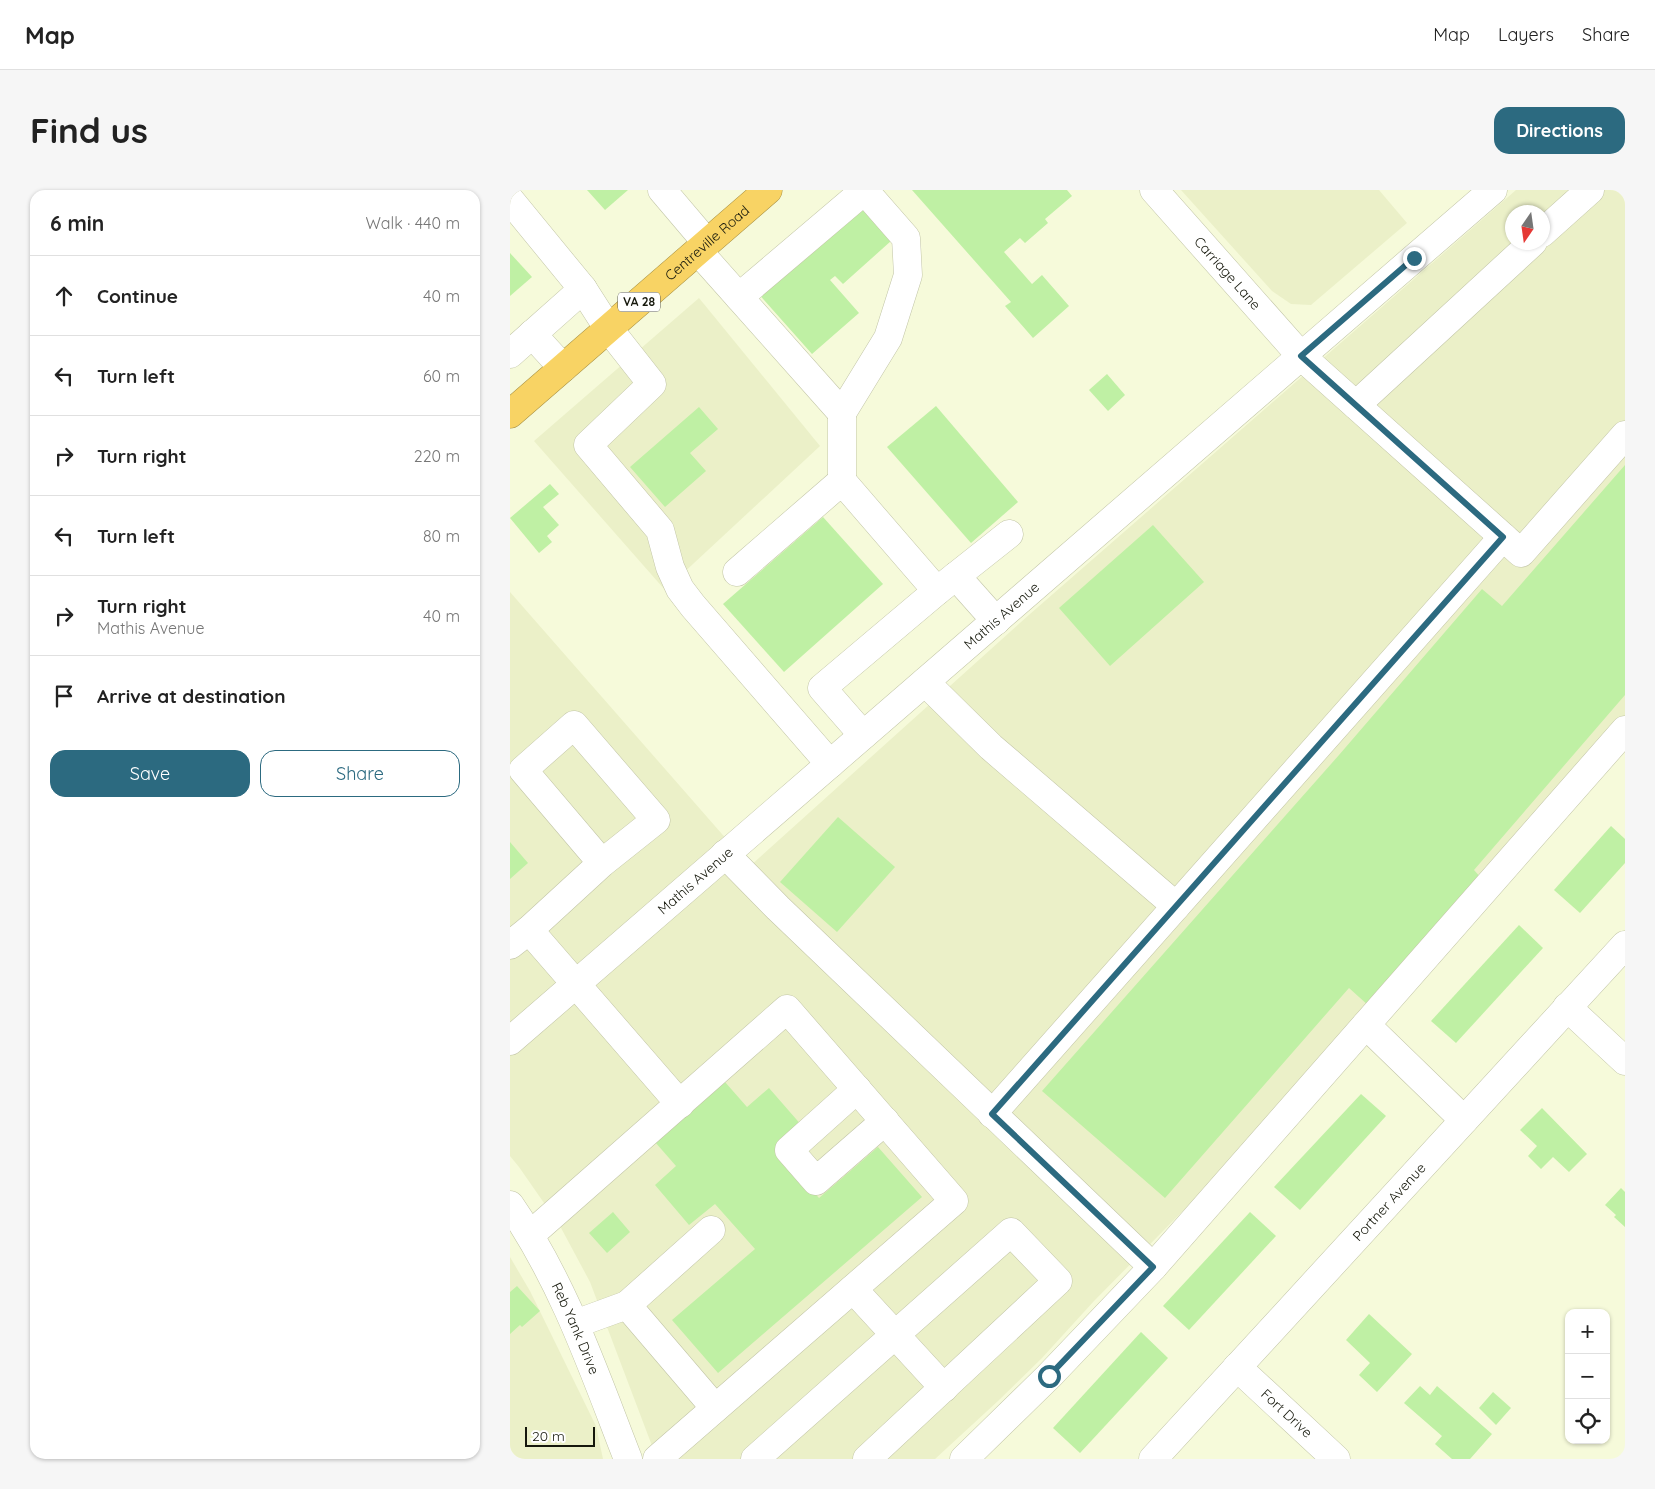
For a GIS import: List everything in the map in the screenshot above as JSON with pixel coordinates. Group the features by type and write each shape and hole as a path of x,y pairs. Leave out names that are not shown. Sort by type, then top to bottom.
{"highway":[{"name":"Centreville Road","path":"510,414 768,190"}],"street":[{"path":"662,190 739,297 842,412"},
{"path":"739,297 864,190 906,238 908,275 888,338 842,412 842,481 947,583 996,621"},
{"name":"Carriage Lane","path":"1154,190 1301,356 1521,554 1625,435"},
{"name":"Mathis Avenue","path":"510,1041 1493,190"},
{"path":"1550,227 1590,190"},
{"path":"510,198 583,289 608,328 652,384 588,444 660,530 670,567 684,594 830,764"},
{"path":"1356,405 1524,250"},
{"path":"510,354 583,289"},
{"path":"532,334 562,368"},
{"path":"736,572 842,481"},
{"path":"863,735 822,688 947,583 1009,534"},
{"path":"992,1114 1503,537"},
{"path":"925,682 991,747 1176,906"},
{"path":"602,863 523,770 574,725 656,820 602,863 520,937 576,984 680,1104"},
{"path":"964,1459 1049,1376 1153,1267 1625,730"},
{"path":"725,854 778,908 1153,1267"},
{"name":"Portner Avenue","path":"1153,1459 1625,945"},
{"path":"1567,1008 1625,1061"},
{"path":"530,1235 787,1009 954,1201 657,1459"},
{"path":"1366,1025 1464,1120"},
{"path":"857,1089 789,1150 816,1181 884,1121"},
{"name":"Reb Yank Drive","path":"510,1205 547,1264 575,1324 628,1459"},
{"path":"575,1324 627,1305 711,1230"},
{"path":"755,1459 1012,1232 1058,1281 867,1459"},
{"path":"853,1289 944,1388"},
{"path":"627,1305 715,1408"},
{"name":"Fort Drive","path":"1237,1367 1336,1459"}],"shaded area":[{"path":"1181,190 1379,190 1407,223 1311,305 1291,304 1272,291"},
{"path":"1516,190 1625,190 1625,747 1315,1077 1094,1301 1042,1358 935,1459 657,1459 590,1282 560,1226 510,1156 510,592 750,866 1030,614"},
{"path":"699,298 820,446 665,590 534,441"},
{"path":"510,1257 530,1291 596,1426 603,1459 510,1459"}],"building":[{"path":"587,190 628,190 605,210"},
{"path":"912,190 1067,190 1072,196 1045,219 1048,223 1025,243 1020,238 1004,252 1032,284 1042,275 1069,306 1033,338 1005,306 1011,302"},
{"path":"862,208 891,241 843,284 835,276 830,280 859,313 812,354 757,292"},
{"path":"510,253 532,277 510,296"},
{"path":"1107,374 1125,395 1108,411 1089,390"},
{"path":"936,406 1018,502 971,543 887,447"},
{"path":"699,407 718,429 690,453 706,471 665,507 630,467"},
{"path":"1625,465 1625,695 1474,870 1482,879 1369,1006 1349,988 1165,1198 1042,1091 1339,755 1482,589 1502,606"},
{"path":"550,484 559,494 543,507 559,525 547,536 552,542 539,553 510,518"},
{"path":"823,517 883,584 784,672 723,604"},
{"path":"1153,525 1204,582 1110,666 1059,608"},
{"path":"838,817 895,867 837,932 780,882"},
{"path":"1611,826 1625,839 1625,863 1580,913 1554,890"},
{"path":"510,842 528,863 510,879"},
{"path":"1519,925 1543,948 1456,1043 1431,1021"},
{"path":"725,1082 747,1107 769,1088 803,1127 777,1150 819,1198 878,1147 922,1197 718,1373 672,1320 755,1249 715,1204 689,1225 655,1185 676,1166 655,1142"},
{"path":"1361,1094 1386,1116 1300,1210 1274,1187"},
{"path":"1542,1108 1587,1154 1569,1172 1553,1157 1541,1169 1528,1156 1537,1146 1520,1130"},
{"path":"1621,1188 1625,1192 1625,1227 1605,1205"},
{"path":"613,1212 630,1232 607,1253 589,1233"},
{"path":"1250,1212 1276,1236 1189,1330 1163,1306"},
{"path":"517,1286 540,1311 522,1327 520,1325 510,1334 510,1292"},
{"path":"1369,1314 1412,1354 1377,1392 1359,1375 1370,1363 1346,1340"},
{"path":"1141,1332 1168,1358 1080,1453 1053,1428"},
{"path":"1420,1386 1430,1395 1437,1386 1492,1434 1470,1459 1452,1459 1435,1444 1442,1436 1404,1403"},
{"path":"1493,1392 1511,1408 1496,1425 1479,1408"}],"route":[{"path":"1049,1376 1153,1267 992,1114 1503,537 1301,356 1414,258"}]}
